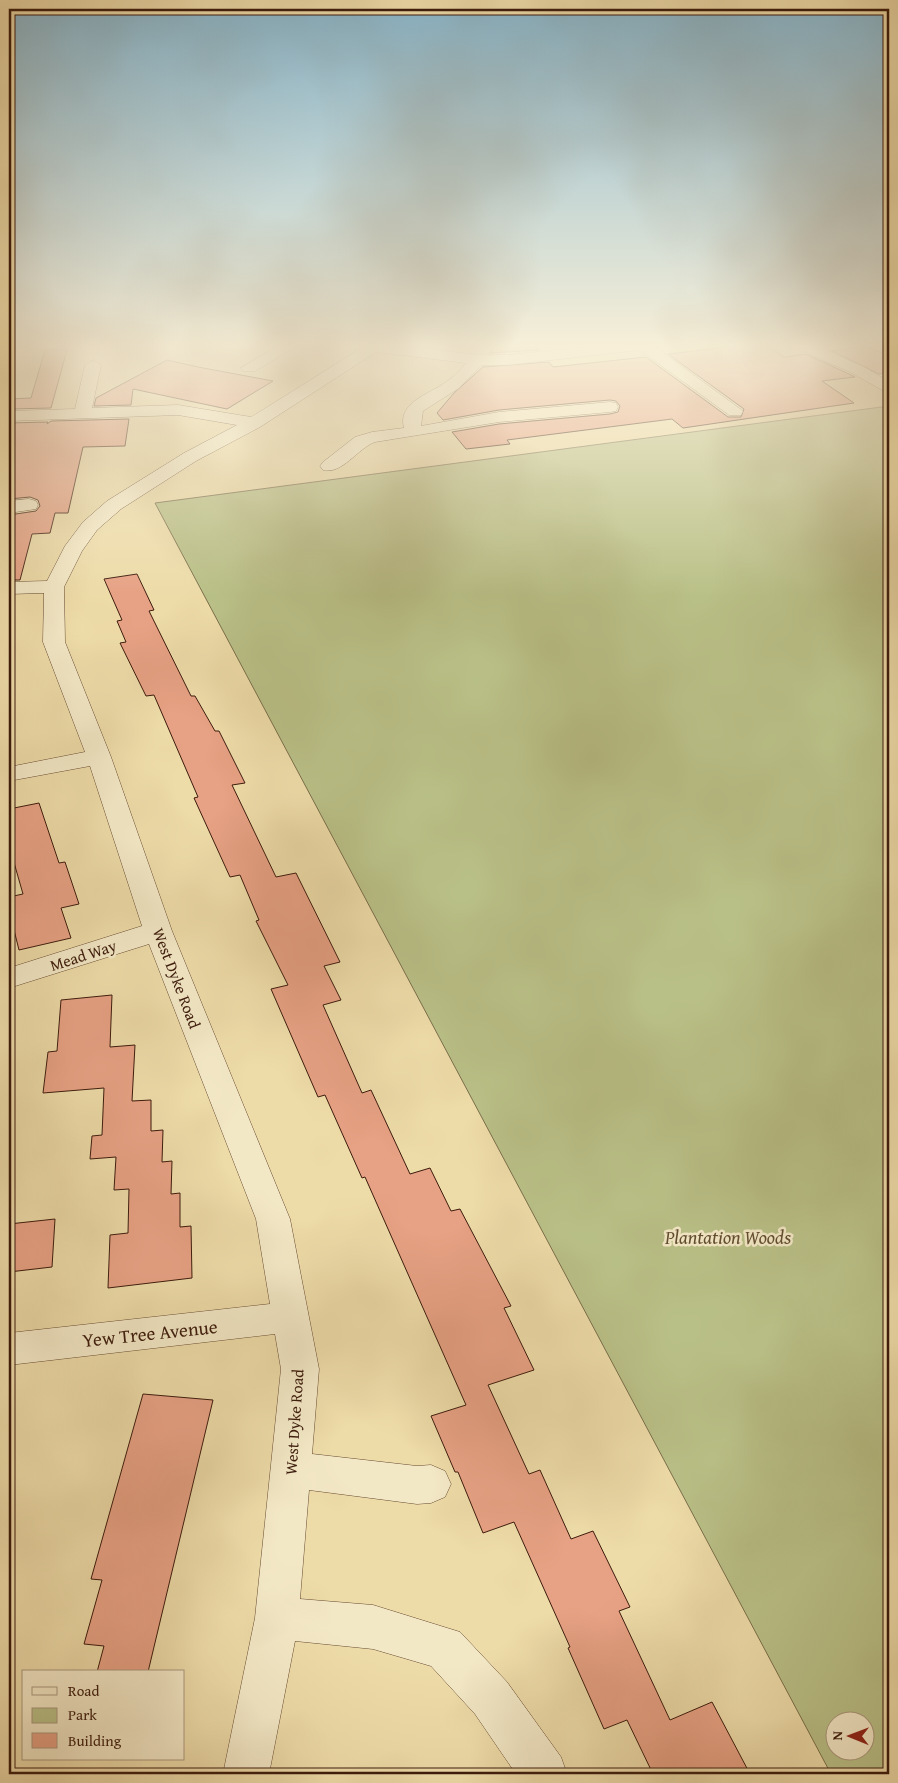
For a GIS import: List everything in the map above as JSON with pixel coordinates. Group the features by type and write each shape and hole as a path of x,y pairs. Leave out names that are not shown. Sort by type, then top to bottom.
{"street":[{"name":"West Dyke Road","path":"242,429 190,457 114,505 90,526 72,550 54,587 54,642 99,757 158,931 273,1219 300,1369 277,1618 246,1774"},
{"path":"329,466 361,441 372,437 431,429"},
{"path":"9,506 29,505"},
{"path":"9,588 54,587"},
{"path":"9,774 99,757"},
{"name":"Mead Way","path":"9,978 158,931"},
{"name":"Yew Tree Avenue","path":"9,1349 291,1317"},
{"path":"291,1470 417,1485 431,1484"},
{"path":"277,1618 373,1627 444,1648 491,1698 544,1774"}],"green space":[{"name":"Plantation Woods","path":"713,429 889,429 889,1774 831,1774 155,503"}],"building":[{"path":"9,429 127,429 125,446 83,447 68,513 55,513 50,533 32,534 20,580 9,580 9,515 36,511 40,506 38,500 30,497 9,499"},
{"path":"468,429 592,429 507,440 510,444 466,449 452,432"},
{"path":"137,574 154,610 149,611 191,696 195,696 215,731 219,731 245,783 232,785 276,877 296,873 340,962 324,966 341,1000 323,1005 362,1093 371,1090 410,1174 430,1168 451,1211 460,1209 511,1306 504,1308 534,1370 488,1385 529,1474 540,1470 571,1539 593,1531 630,1607 619,1611 670,1720 712,1702 750,1774 653,1774 627,1720 604,1729 568,1648 570,1647 514,1522 483,1533 458,1472 455,1472 431,1416 466,1405 365,1177 362,1178 325,1095 318,1097 271,989 288,985 256,921 259,920 240,875 230,877 194,798 198,797 154,695 146,696 120,643 126,642 117,621 122,620 104,579"},
{"path":"39,803 59,863 65,862 79,904 61,908 71,938 19,950 9,910 9,897 23,894 9,845 9,809"},
{"path":"112,995 110,1047 135,1045 132,1101 151,1100 151,1131 163,1130 162,1162 172,1161 171,1194 180,1193 180,1227 191,1226 192,1278 108,1288 110,1235 128,1233 129,1189 114,1190 116,1157 90,1159 92,1136 102,1135 104,1088 43,1093 48,1052 57,1051 61,1000"},
{"path":"55,1219 52,1267 9,1272 9,1224"},
{"path":"143,1394 213,1400 148,1670 98,1670 104,1646 84,1644 102,1580 91,1579"}]}
